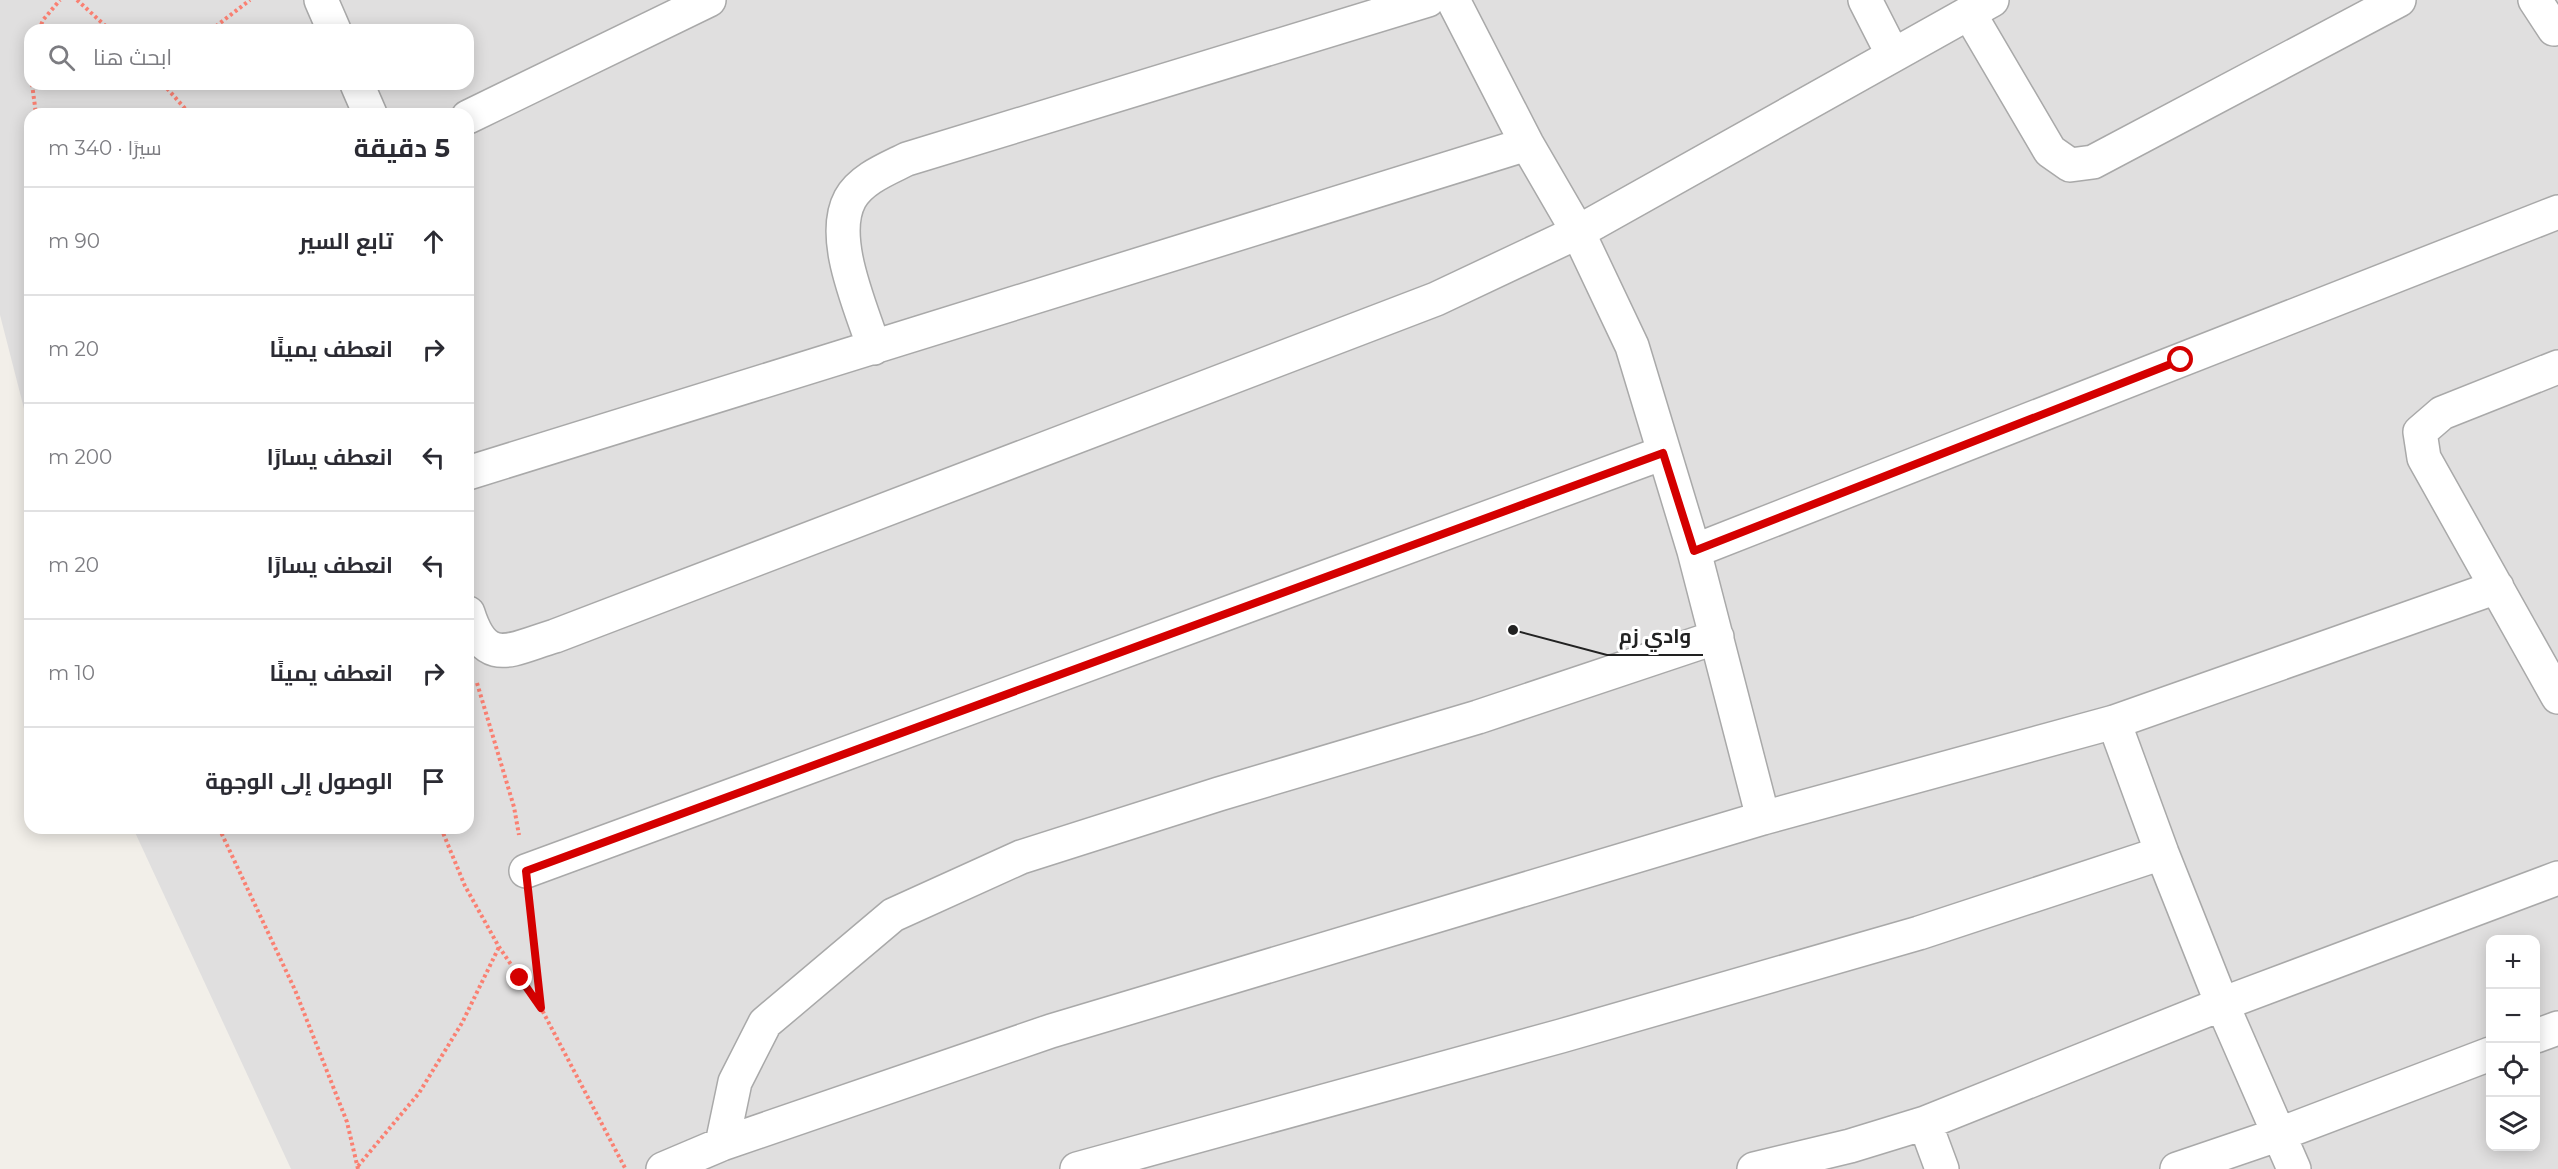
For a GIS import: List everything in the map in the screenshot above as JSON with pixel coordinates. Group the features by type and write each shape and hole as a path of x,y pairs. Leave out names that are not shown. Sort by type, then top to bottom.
{"street":[{"path":"321,0 331,24"},
{"path":"474,114 709,0"},
{"path":"874,348 843,248 844,220 850,198 873,176 907,159 1428,0"},
{"path":"1453,0 1527,144 1578,232 1632,346 1694,551 1763,818"},
{"path":"1865,0 1893,55"},
{"path":"474,630 483,644 492,651 504,651 555,636 1436,299 1578,232 1980,6 2050,151 2070,165 2093,162 2398,0"},
{"path":"2535,0 2554,29"},
{"path":"360,90 367,108"},
{"path":"474,471 1527,144"},
{"path":"1694,551 2558,213"},
{"path":"2558,367 2442,413 2421,432 2424,458 2558,697"},
{"path":"526,871 1663,453"},
{"path":"663,1169 722,1144 1051,1031 1763,818 2115,722 2497,587"},
{"path":"722,1144 735,1082 765,1023 892,915 1021,857 1230,790 1478,717 1717,637"},
{"path":"2115,722 2162,854 2222,1004 2294,1169"},
{"path":"1077,1169 1572,1033 1897,939 2162,854"},
{"path":"1754,1169 1850,1146 1925,1123 2222,1004 2558,878"},
{"path":"2540,1034 2558,1028"},
{"path":"2177,1169 2280,1134 2486,1056"},
{"path":"1925,1123 1942,1169"}],"path":[{"path":"41,24 60,0"},
{"path":"77,0 103,24"},
{"path":"220,24 250,0"},
{"path":"33,90 35,108"},
{"path":"169,90 185,108"},
{"path":"483,644 477,682 514,807 526,871 541,1008"},
{"path":"222,834 295,990 347,1122 358,1168"},
{"path":"443,834 465,886 499,948 541,1008 626,1169"},
{"path":"358,1168 419,1093 462,1023 499,948"}],"shaded area":[{"path":"0,0 2558,0 2558,1169 291,1169 136,834 474,834 474,108 24,108 24,409 0,315"}],"place":[{"name":"وادي زم","path":"1513,630"}],"route":[{"path":"520,978 541,1008 526,871 1663,453 1694,551 2181,360"}]}
